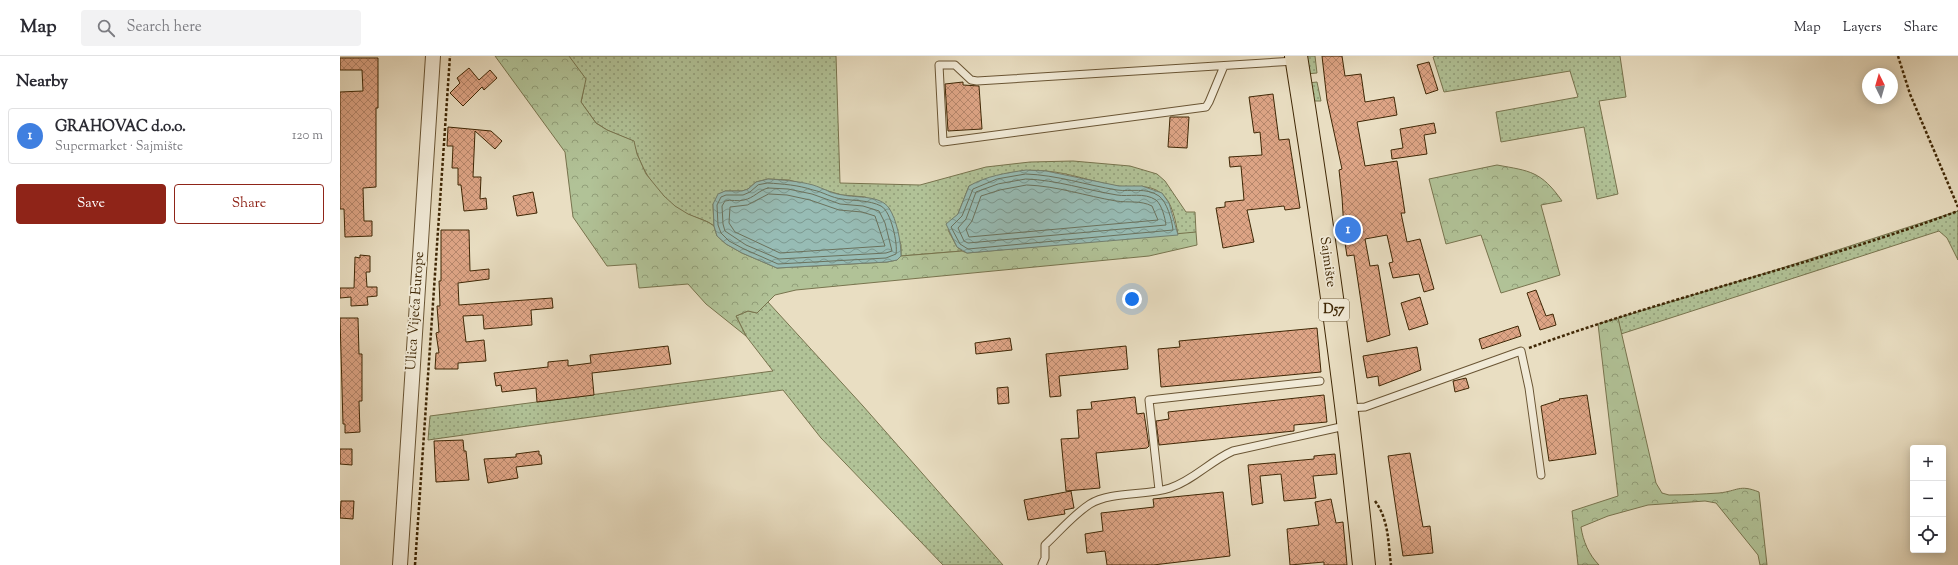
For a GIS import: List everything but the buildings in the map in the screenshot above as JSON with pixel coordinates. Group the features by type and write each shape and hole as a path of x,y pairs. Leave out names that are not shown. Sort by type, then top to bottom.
{"main road":[{"name":"Sajmište","path":"1296,59 1313,164 1349,417 1364,565"}],"street":[{"name":"Ulica Vijeća Europe","path":"400,565 432,56"}],"lane":[{"path":"1224,66 1210,102 1206,107 943,142 939,65 955,65 971,80 977,81 1224,66 1296,59"},
{"path":"1042,565 1045,558 1045,545 1090,503 1105,498 1170,488 1188,480 1218,457 1233,451 1349,417 1365,406 1521,351 1529,388 1541,475"},
{"path":"1159,490 1149,400 1320,381"}],"path":[{"path":"415,565 447,120 450,56"},
{"path":"1898,56 1910,94 1958,207"},
{"path":"1521,351 1580,329 1782,268 1958,211"}],"green space":[{"path":"495,56 569,56 586,79 581,102 596,123 607,130 634,141 637,154 646,174 664,196 675,206 688,214 714,226 717,236 726,244 742,253 777,268 887,262 897,260 901,256 962,251 967,253 1196,232 1197,245 1149,256 796,290 775,295 757,313 748,311 736,316 746,336 706,304 688,284 639,288 636,264 607,266 573,217 565,152"},
{"path":"569,56 836,56 840,183 920,185 986,167 1030,162 1073,161 1130,166 1157,174 1165,181 1186,212 1195,212 1196,232 1178,235 1171,206 1161,193 1151,188 1117,186 1064,174 1036,170 1006,174 969,186 958,214 951,222 948,230 957,247 962,251 901,256 901,245 889,208 865,197 842,195 789,180 768,179 756,182 748,189 742,191 725,191 713,204 714,226 675,207 659,191 646,173 636,152 633,141 607,130 596,123 581,102 584,88"},
{"path":"1304,56 1315,56 1317,73 1306,74"},
{"path":"1620,56 1626,97 1599,101 1618,194 1597,199 1584,127 1501,142 1496,112 1578,97 1570,71 1444,92 1433,57"},
{"path":"1317,82 1321,101 1310,101 1308,83"},
{"path":"1497,165 1527,171 1534,174 1548,184 1562,201 1541,205 1560,275 1501,293 1481,235 1446,244 1429,179"},
{"path":"1958,211 1958,260 1947,238 1939,231 1621,334 1618,318 1782,268"},
{"path":"767,301 863,406 1003,565 943,565 821,438 783,390 428,440 430,416 773,371 746,336 736,316 748,311 757,313"},
{"path":"1618,318 1656,483 1662,493 1669,495 1707,494 1743,488 1759,492 1767,565 1760,565 1758,555 1716,503 1705,501 1648,505 1608,516 1581,527 1587,548 1599,565 1578,565 1572,511 1618,496 1598,324"}],"water":[{"path":"1026,170 1046,171 1119,186 1142,186 1162,193 1169,203 1178,235 967,253 957,247 946,224 958,214 969,186 989,177"},
{"path":"768,179 785,180 813,185 839,194 880,201 889,208 892,213 899,238 901,256 897,260 887,262 777,268 742,253 726,244 717,236 714,226 713,204 718,194 725,191 742,191 748,189 756,182"}],"place":[{"name":"GRAHOVAC d.o.o.","path":"1348,230"}]}
